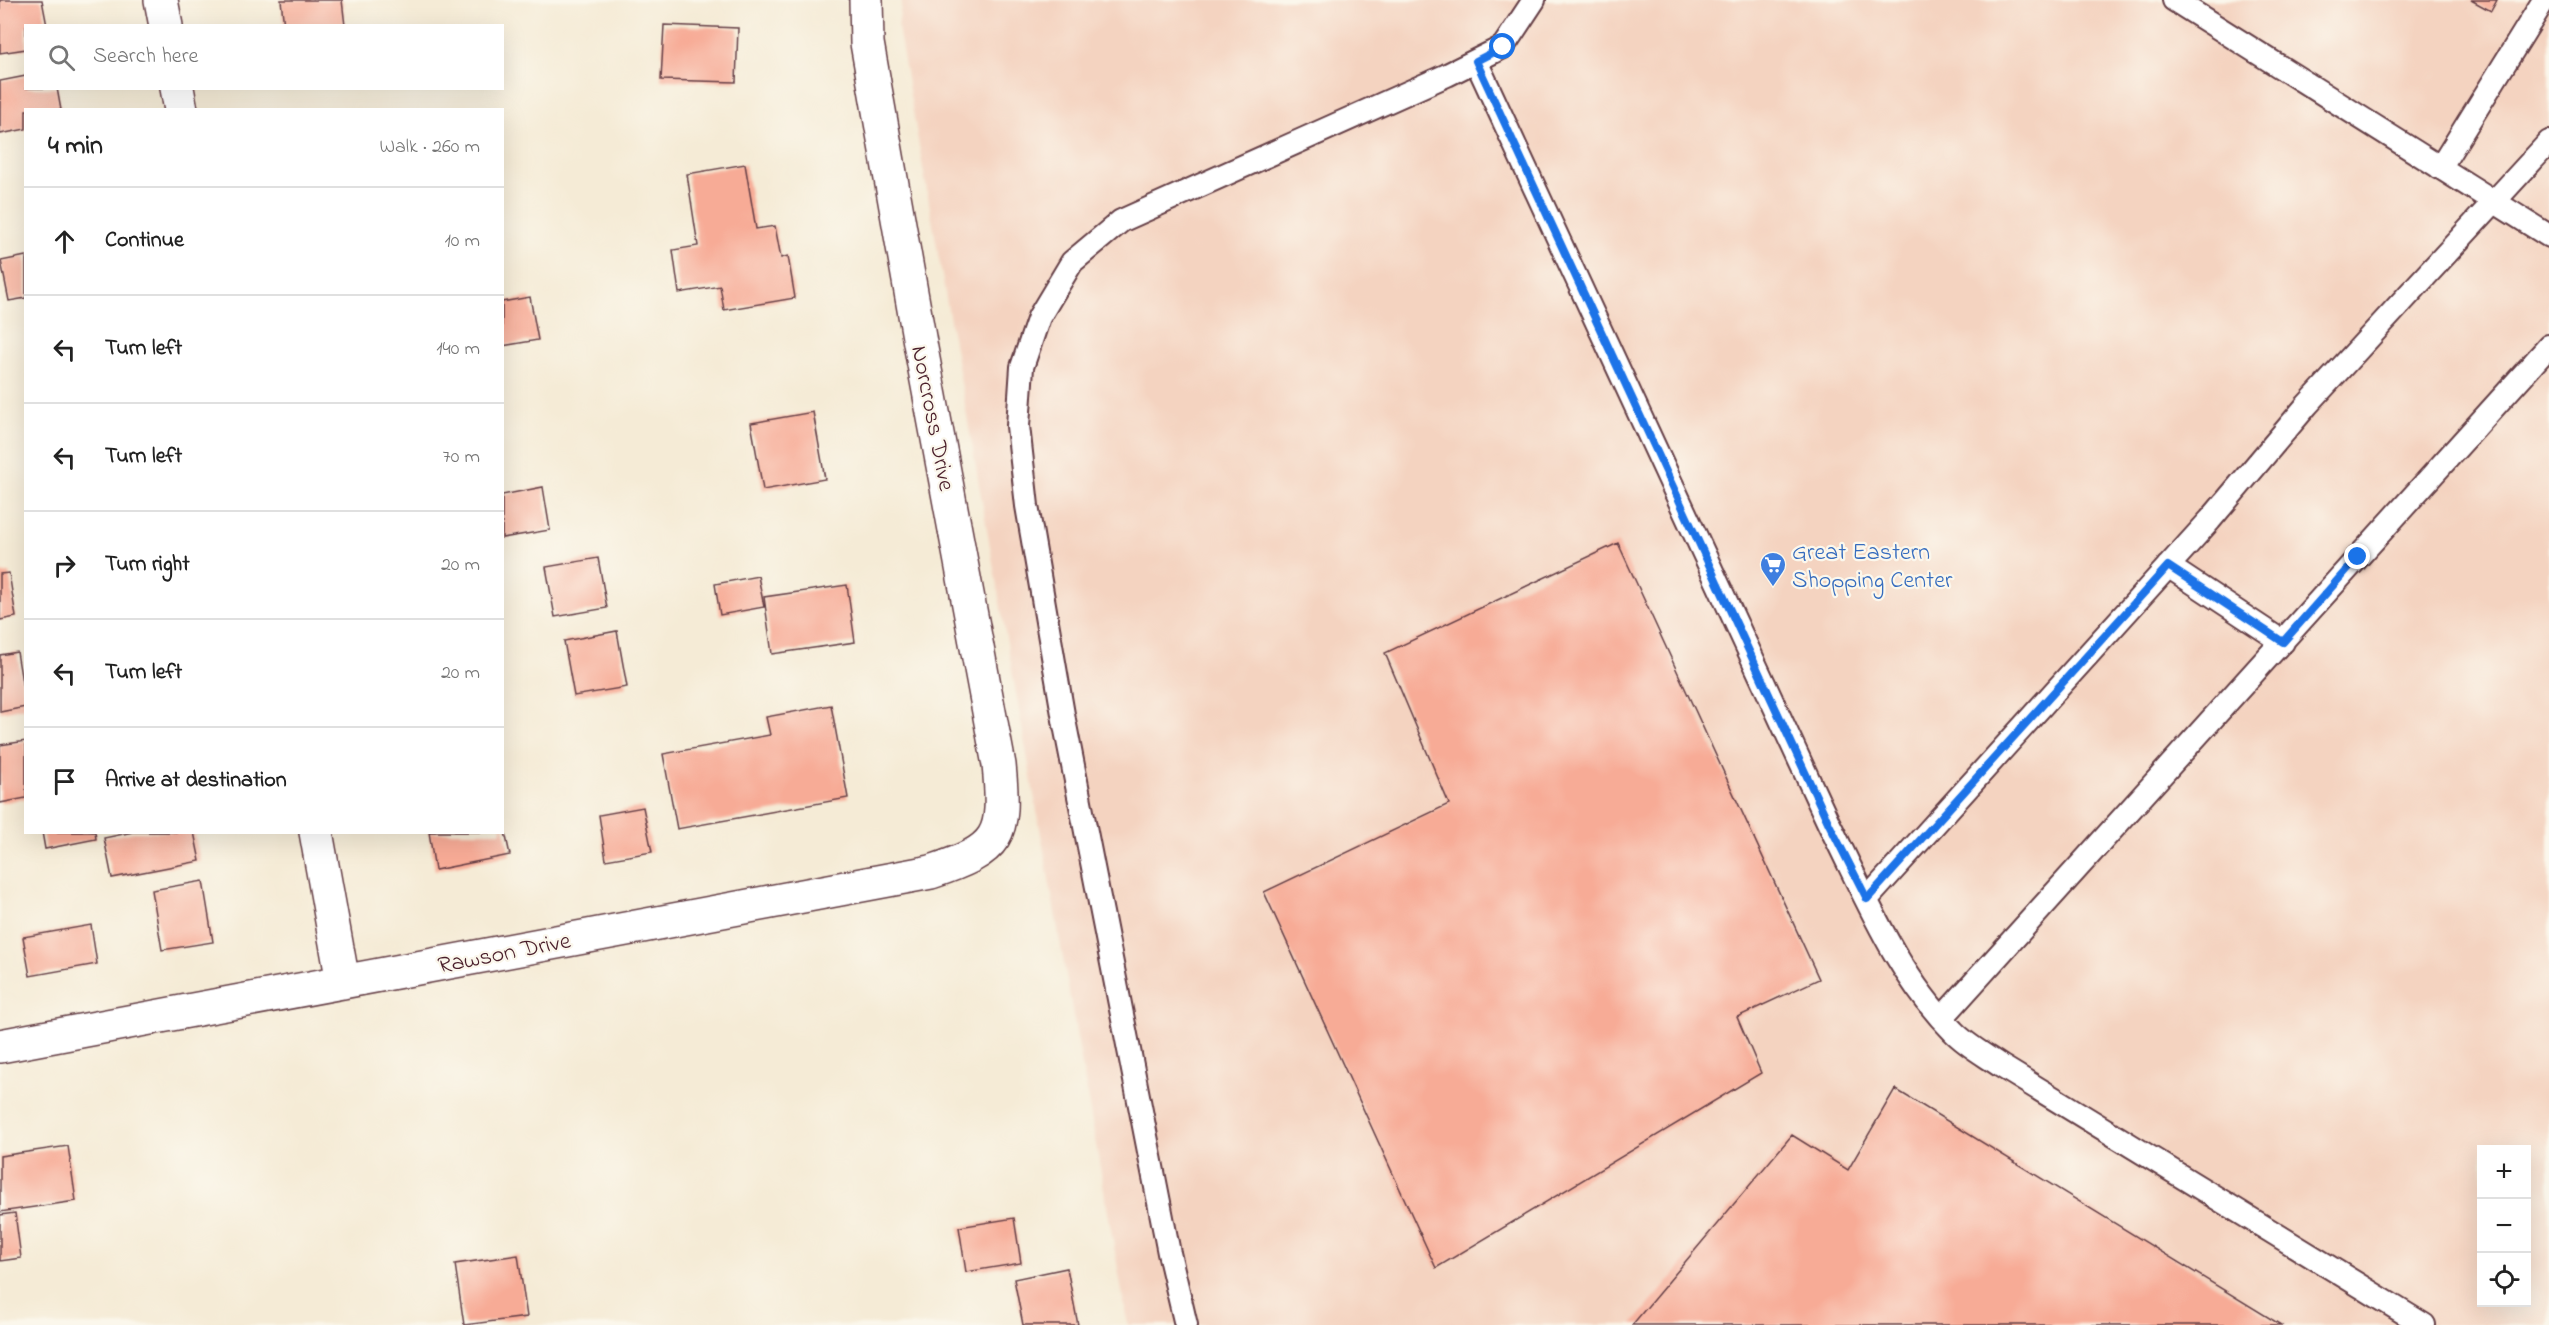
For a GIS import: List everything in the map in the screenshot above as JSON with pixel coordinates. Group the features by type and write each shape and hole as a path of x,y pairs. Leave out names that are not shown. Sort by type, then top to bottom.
{"street":[{"path":"161,0 166,24"},
{"name":"Norcross Drive","path":"866,0 867,43 920,343 999,765 1004,807 997,834"},
{"path":"177,90 181,108"},
{"path":"316,834 343,982"},
{"name":"Rawson Drive","path":"0,1046 931,872 979,853 997,834"}],"lane":[{"path":"1186,1325 1168,1253 1071,755 1027,506 1018,426 1022,367 1039,316 1072,262 1121,221 1503,47 1534,0"},
{"path":"2174,0 2549,236"},
{"path":"2440,168 2544,0"},
{"path":"1476,61 1824,813 1867,899 1921,996 1954,1032 2001,1066 2424,1325"},
{"path":"1867,899 2168,566 2307,405 2549,142"},
{"path":"1942,1018 2549,346"},
{"path":"2168,566 2283,642"}],"shaded area":[{"name":"Great Eastern Shopping Center","path":"902,0 2549,0 2549,1325 1128,1325 898,27"}],"building":[{"path":"0,0 42,0 47,24 24,24 24,49 0,53"},
{"path":"281,0 342,0 345,24 284,24"},
{"path":"2471,0 2497,0 2491,11"},
{"path":"664,25 738,28 736,82 661,80"},
{"path":"24,76 24,90 57,90 61,108 24,108 24,129 0,134 0,81"},
{"path":"745,164 756,229 775,226 781,258 788,256 795,298 724,310 720,286 679,293 673,250 698,246 687,174"},
{"path":"24,256 24,298 9,301 1,261"},
{"path":"530,297 538,340 504,346 504,302"},
{"path":"813,412 825,479 763,490 751,423"},
{"path":"543,487 550,530 504,538 504,495"},
{"path":"1618,543 1819,979 1737,1017 1761,1073 1436,1268 1264,892 1449,804 1385,653"},
{"path":"598,558 607,608 555,617 546,567"},
{"path":"9,573 16,617 0,620 0,574"},
{"path":"758,576 764,607 720,615 715,584"},
{"path":"847,585 855,642 772,654 764,597"},
{"path":"617,631 627,687 574,696 564,641"},
{"path":"17,652 24,707 0,712 0,655"},
{"path":"831,705 848,798 677,829 663,754 770,735 766,717"},
{"path":"24,741 24,798 0,803 0,745"},
{"path":"643,807 652,852 606,860 599,815"},
{"path":"504,827 510,855 435,870 429,834 504,834"},
{"path":"42,834 95,834 96,839 45,849"},
{"path":"123,834 194,834 200,861 112,878 104,838"},
{"path":"203,881 213,942 162,950 152,890"},
{"path":"91,925 97,964 30,976 23,937"},
{"path":"1895,1089 2281,1325 1632,1325 1792,1135 1848,1170"},
{"path":"68,1146 76,1201 0,1212 0,1156"},
{"path":"15,1213 21,1258 0,1261 0,1215"},
{"path":"1014,1218 1021,1263 966,1272 959,1227"},
{"path":"518,1255 527,1317 464,1325 455,1264"},
{"path":"1067,1268 1078,1325 1023,1325 1014,1279"}],"place":[{"name":"Great Eastern Shopping Center","path":"1773,588"}],"route":[{"path":"1503,47 1476,61 1829,824 1867,899 2168,566 2283,642 2358,557"}]}
